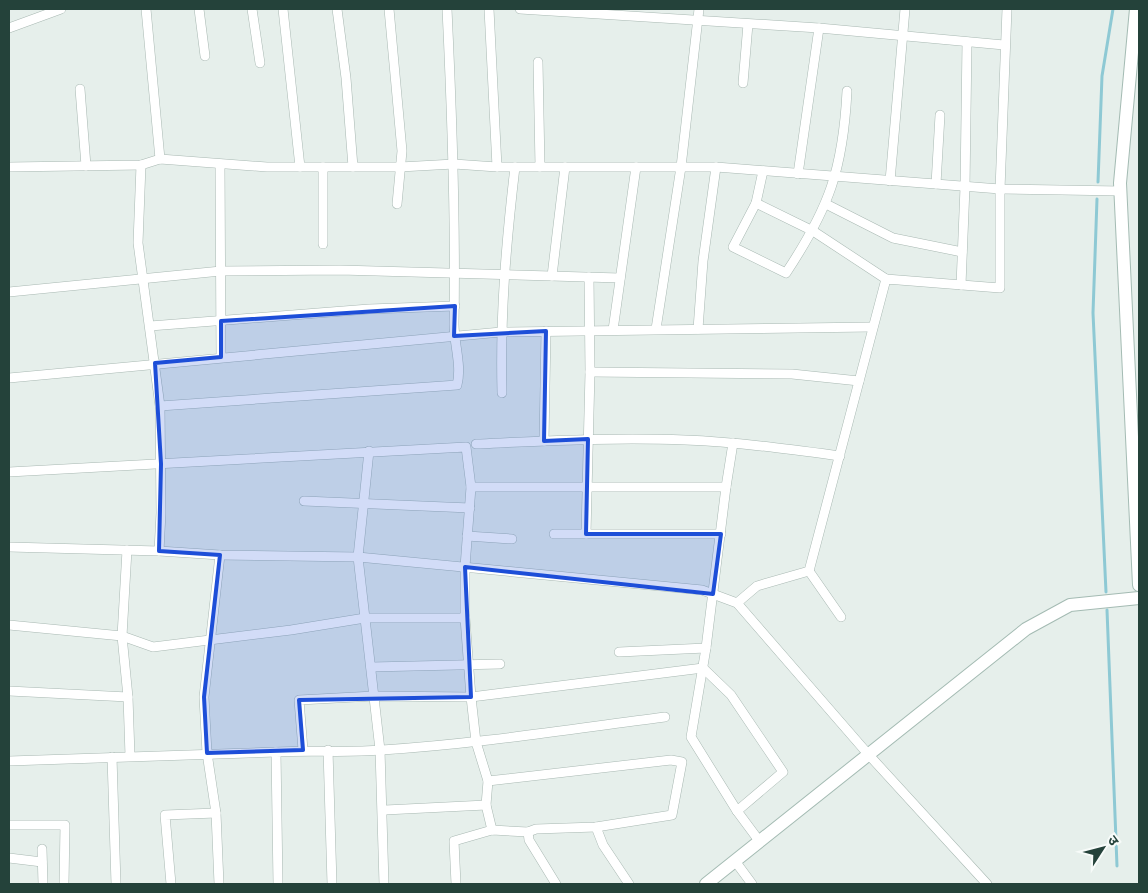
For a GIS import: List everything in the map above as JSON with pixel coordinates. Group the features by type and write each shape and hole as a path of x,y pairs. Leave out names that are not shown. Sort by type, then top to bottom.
{"street":[{"path":"9,28 61,9"},
{"path":"146,9 160,160"},
{"path":"199,9 205,56"},
{"path":"252,9 260,63"},
{"path":"283,9 300,167"},
{"path":"336,9 346,78 353,167"},
{"path":"389,9 402,150 397,204"},
{"path":"160,406 457,385 459,377 454,336 454,164 447,9"},
{"path":"489,9 497,167"},
{"path":"520,9 605,11 1004,45"},
{"path":"656,329 681,167 699,9"},
{"path":"890,181 905,9"},
{"path":"756,203 813,231 886,279 1000,288 1000,189 1004,45 1007,9"},
{"path":"1136,9 1134,88 1121,191 1139,584"},
{"path":"743,83 748,24"},
{"path":"798,174 820,28"},
{"path":"960,285 965,187 967,42"},
{"path":"538,62 540,167"},
{"path":"80,89 86,166"},
{"path":"763,171 756,203 734,246 786,274 813,231 836,177 845,132 847,91"},
{"path":"936,184 940,115"},
{"path":"9,167 141,165 160,160 300,167 400,167 454,164 497,167 716,167 965,187 1121,191"},
{"path":"220,164 221,357"},
{"path":"141,165 138,243 160,406 159,551"},
{"path":"323,167 323,244"},
{"path":"502,393 501,332 503,275 515,167"},
{"path":"552,276 565,167"},
{"path":"613,330 636,167"},
{"path":"698,329 703,261 716,167"},
{"path":"826,204 893,238 962,252"},
{"path":"9,292 221,271 340,270 620,278"},
{"path":"586,534 590,372 588,330 589,277"},
{"path":"841,617 809,571 886,279"},
{"path":"150,326 221,322 370,308 454,306"},
{"path":"9,378 501,332 872,327"},
{"path":"544,441 546,331"},
{"path":"590,372 792,374 859,381"},
{"path":"476,444 588,439 684,440 733,443 840,456"},
{"path":"733,443 706,648 691,736 737,811 760,842"},
{"path":"9,472 466,447 470,508 465,567 465,618 476,742 488,781 486,806 492,830"},
{"path":"368,451 358,557 380,750 384,884"},
{"path":"470,487 726,488"},
{"path":"304,501 470,508"},
{"path":"554,534 721,534"},
{"path":"467,536 512,539"},
{"path":"9,547 159,551 220,555 358,557 702,590 737,603 868,754 987,884"},
{"path":"127,550 122,636 128,697 130,756"},
{"path":"219,884 216,813 207,753 204,697 220,555"},
{"path":"737,603 757,586 809,571"},
{"path":"706,884 1026,629 1070,605 1139,598"},
{"path":"9,625 122,636 153,647 211,641 365,618 465,618"},
{"path":"619,652 706,648"},
{"path":"371,668 470,667 500,664"},
{"path":"303,750 299,700 374,696 471,697 703,668"},
{"path":"703,668 731,695 783,772 737,811"},
{"path":"9,691 128,697"},
{"path":"9,761 303,750 380,750 476,742 665,717"},
{"path":"328,750 332,884"},
{"path":"276,752 278,884"},
{"path":"112,757 116,884"},
{"path":"456,884 454,841 492,830 528,832 536,829 596,827 672,815 682,762 671,760 488,781"},
{"path":"385,810 486,806"},
{"path":"171,884 165,815 216,813"},
{"path":"9,825 65,825 64,884"},
{"path":"596,827 603,845 629,884"},
{"path":"528,832 529,840 556,884"},
{"path":"42,849 43,884"},
{"path":"9,858 42,862"},
{"path":"735,861 752,884"}],"highlighted area":[{"path":"455,306 454,336 546,331 544,441 588,439 586,534 721,534 713,594 465,567 471,697 299,700 303,750 207,753 204,697 220,555 159,551 161,464 155,363 221,357 221,321"}],"waterway":[{"path":"1098,182 1102,76 1113,9"},
{"path":"1097,199 1093,313 1106,592"},
{"path":"1107,610 1117,866"}]}
